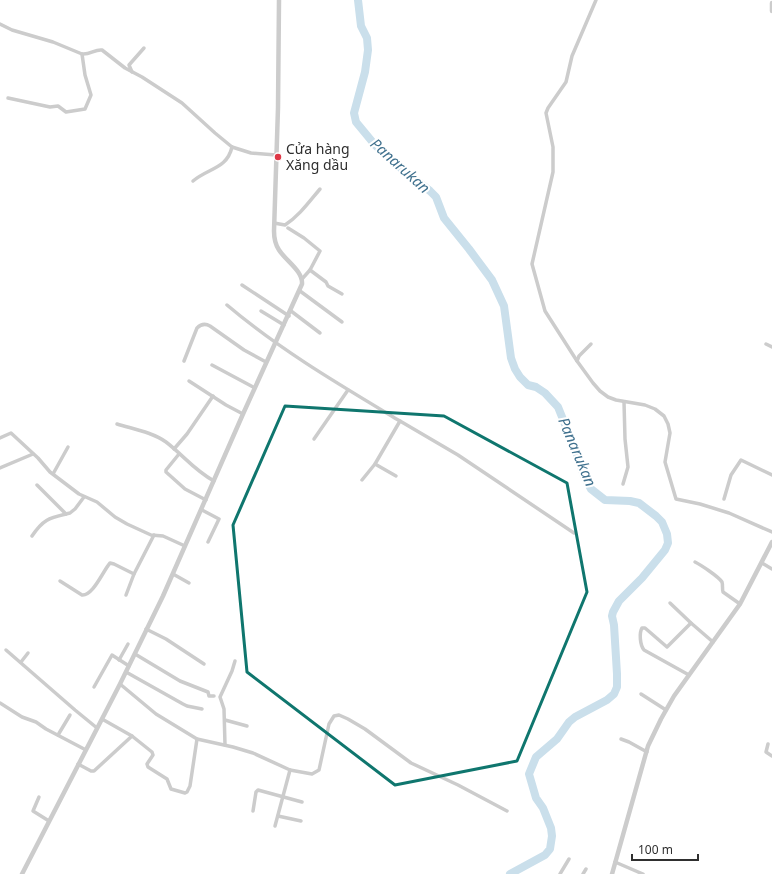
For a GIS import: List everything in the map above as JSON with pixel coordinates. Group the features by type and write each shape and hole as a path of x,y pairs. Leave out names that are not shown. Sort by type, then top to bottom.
{"street":[{"path":"22,874 135,654 202,510 266,362 289,316 303,283 298,272 278,248 274,236 279,0"},
{"path":"596,0 572,56 566,82 546,112 553,147 554,172 532,262 547,315 577,361 600,391 611,399 645,405 655,409 661,412 666,419 670,428 670,433 665,462 676,499 700,504 729,513 772,532"},
{"path":"772,3 772,11"},
{"path":"0,24 12,30 53,42 82,54 102,50 119,64 182,103 214,133 232,147 251,153 276,155"},
{"path":"133,73 128,65 144,48"},
{"path":"8,98 50,107 59,107 66,112 85,109 91,94 85,75 82,54"},
{"path":"193,181 203,173 215,169 224,162 230,156 232,147"},
{"path":"274,223 285,225 288,223 320,189"},
{"path":"288,228 304,238 320,251 310,270 302,279"},
{"path":"310,270 326,282 328,286 342,294"},
{"path":"242,285 289,316"},
{"path":"300,291 342,322"},
{"path":"227,305 256,328 348,390 458,455 574,533"},
{"path":"261,311 284,325"},
{"path":"291,311 320,333"},
{"path":"184,361 197,328 204,324 210,326 244,350 266,362"},
{"path":"577,361 579,356 591,344"},
{"path":"766,344 772,347"},
{"path":"212,365 255,388"},
{"path":"189,381 243,414"},
{"path":"314,438 348,390"},
{"path":"174,449 187,434 213,396"},
{"path":"623,484 628,467 625,439 624,402"},
{"path":"362,480 376,464 400,421"},
{"path":"117,424 153,435 166,442 202,474 214,481"},
{"path":"0,438 11,433 53,474 79,494 92,499 115,517 145,533 163,536 185,546"},
{"path":"53,474 68,447"},
{"path":"0,468 33,454"},
{"path":"179,454 166,472 185,488 206,500"},
{"path":"724,499 728,482 734,469 740,461 743,460 772,475"},
{"path":"376,464 396,476"},
{"path":"37,485 66,514"},
{"path":"32,536 39,526 47,520 70,513 84,497"},
{"path":"202,510 219,519 208,542"},
{"path":"126,595 134,574 154,535"},
{"path":"612,874 647,752 666,710 740,604 772,542"},
{"path":"695,562 720,580 722,583 723,592 740,604"},
{"path":"762,562 772,569"},
{"path":"60,581 82,595 85,595 93,587 110,563 134,574"},
{"path":"173,574 189,583"},
{"path":"670,603 690,623 713,642"},
{"path":"689,675 644,650 642,647 640,631 642,628 645,628 667,647 690,623"},
{"path":"146,629 166,639 204,664"},
{"path":"119,660 128,644"},
{"path":"6,650 97,728"},
{"path":"21,662 28,653"},
{"path":"135,654 172,677 208,691 209,696 214,696"},
{"path":"94,687 112,655 129,666"},
{"path":"225,745 225,720 223,704 220,697 235,661"},
{"path":"126,672 187,706 202,709"},
{"path":"120,684 156,714 197,739 253,753 290,770 312,774 319,770 329,724 334,716 339,715 365,729 398,755 411,763 458,785 507,811"},
{"path":"641,694 666,710"},
{"path":"0,703 22,717 36,722 46,729 86,750"},
{"path":"58,735 70,716"},
{"path":"102,718 132,736 153,753 147,764 149,768 167,779 172,789 185,793 190,786 197,739"},
{"path":"225,720 247,726"},
{"path":"78,764 91,771 94,771 132,736"},
{"path":"621,739 647,752"},
{"path":"768,744 766,752 772,756"},
{"path":"275,826 290,770"},
{"path":"252,811 256,792 258,790 302,802"},
{"path":"39,797 33,810 49,821"},
{"path":"278,816 301,821"},
{"path":"560,874 569,859"},
{"path":"615,862 643,874"},
{"path":"583,874 586,869"}],"highlighted area":[{"path":"285,406 444,416 567,483 587,592 517,761 395,785 247,672 233,525"}],"waterway":[{"name":"Panarukan","path":"358,0 361,26 367,38 368,50 365,72 354,113 356,122 375,145 436,197 444,218 492,280 504,306 511,358 515,369 528,385 536,387 545,393 558,407 577,454 584,476 591,489 605,500 630,501 639,503 662,522 667,534 668,543 665,550 642,578 619,601 613,612 612,616 614,625 617,674 617,687 614,694 607,700 575,717 569,722 557,739 536,757 529,774 536,798 543,808 551,828 552,836 550,849 545,855 510,874"}],"place":[{"name":"Cửa hàng Xăng dầu","path":"278,157"}]}
